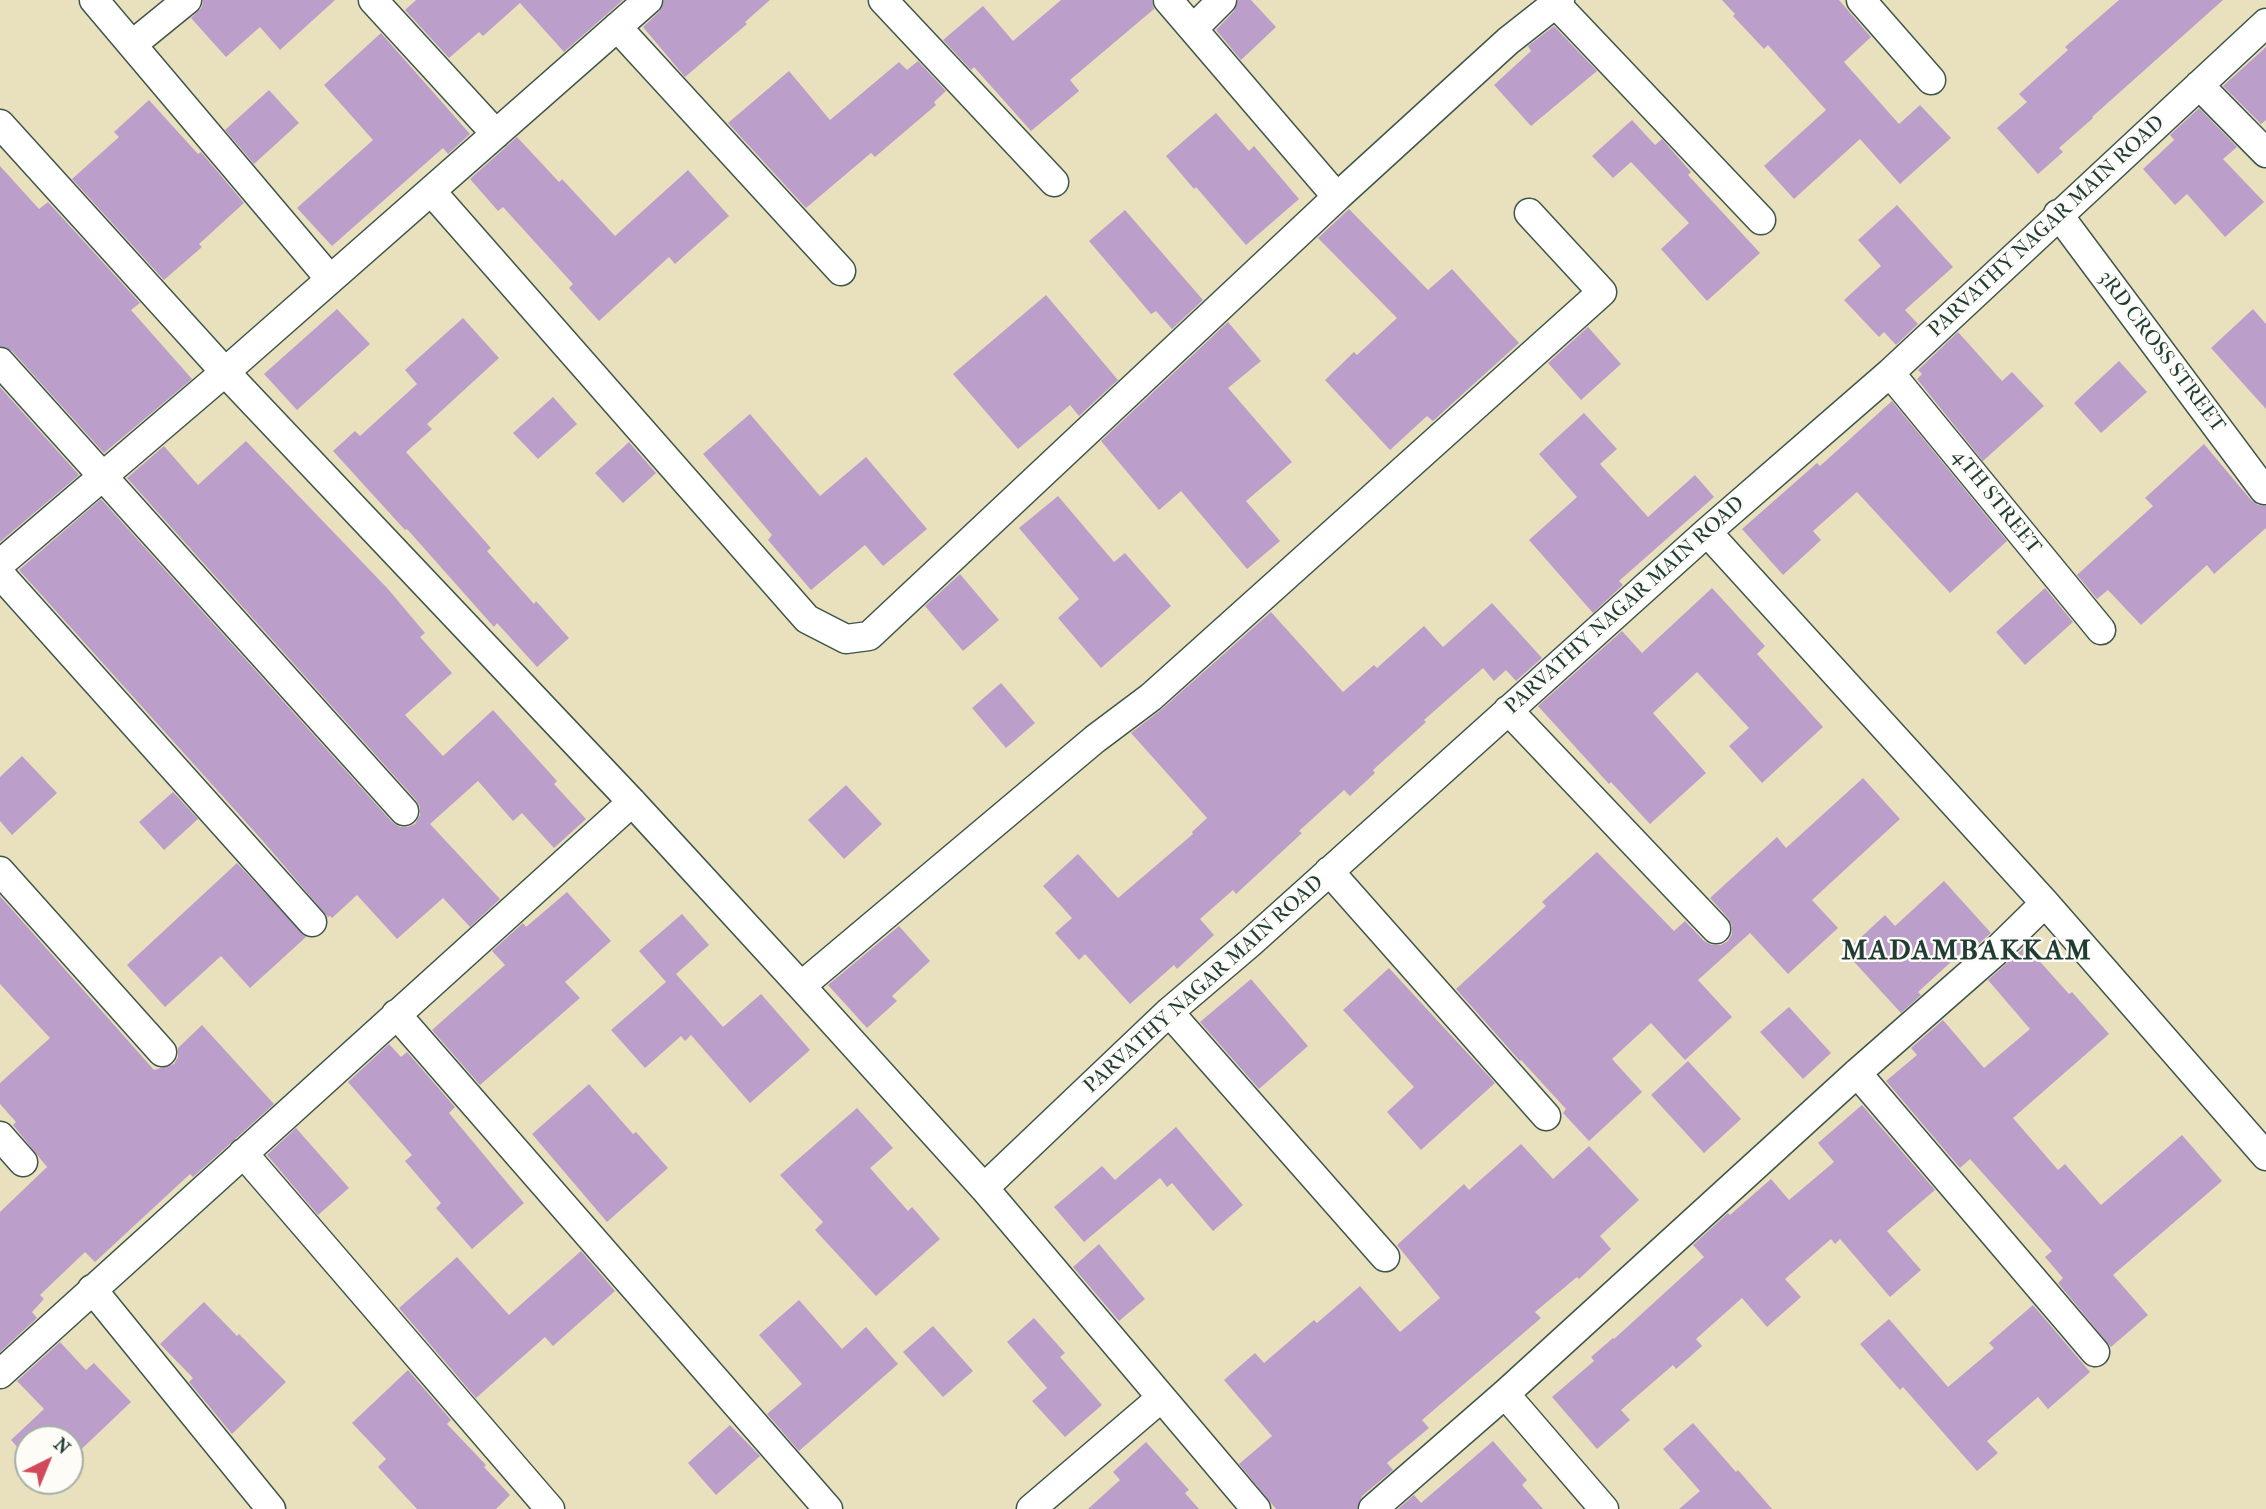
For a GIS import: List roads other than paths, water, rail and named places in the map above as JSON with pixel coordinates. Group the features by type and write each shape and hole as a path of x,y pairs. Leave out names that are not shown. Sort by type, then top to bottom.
{"street":[{"path":"94,0 134,44 330,279"},
{"path":"134,44 187,0"},
{"path":"373,0 496,134"},
{"path":"0,564 225,372 648,0"},
{"path":"883,0 1054,182"},
{"path":"1168,0 1337,197"},
{"path":"1193,29 1222,0"},
{"path":"1861,0 1931,80"},
{"path":"430,191 807,619 846,639 869,636 1337,197 1508,41 1558,2 1761,220"},
{"name":"PARVATHY NAGAR MAIN ROAD","path":"984,1188 1169,1012 1707,532 1890,373 2266,23"},
{"path":"617,27 841,271"},
{"path":"2199,85 2266,153"},
{"path":"0,124 225,372 632,802 801,986 984,1188 1256,1509"},
{"path":"801,986 1095,739 1151,697 1602,292 1529,213"},
{"name":"3RD CROSS STREET","path":"2058,214 2264,489"},
{"path":"0,362 404,811"},
{"name":"4TH STREET","path":"1890,373 2101,630"},
{"path":"1707,532 2045,903 2266,1156"},
{"path":"0,574 312,922"},
{"path":"1508,710 1716,929"},
{"path":"0,1374 632,802"},
{"path":"0,871 163,1052"},
{"path":"1329,871 1546,1116"},
{"path":"1373,1509 1505,1394 1857,1073 1995,952 2045,903"},
{"path":"1169,1012 1385,1257"},
{"path":"396,1014 828,1509"},
{"path":"1857,1073 2095,1352"},
{"path":"0,1136 23,1162"},
{"path":"243,1153 550,1509"},
{"path":"92,1289 271,1509"},
{"path":"1505,1394 1604,1509"},
{"path":"1031,1509 1161,1398"}],"district":[{"name":"MADAMBAKKAM","path":"1967,952"}]}
